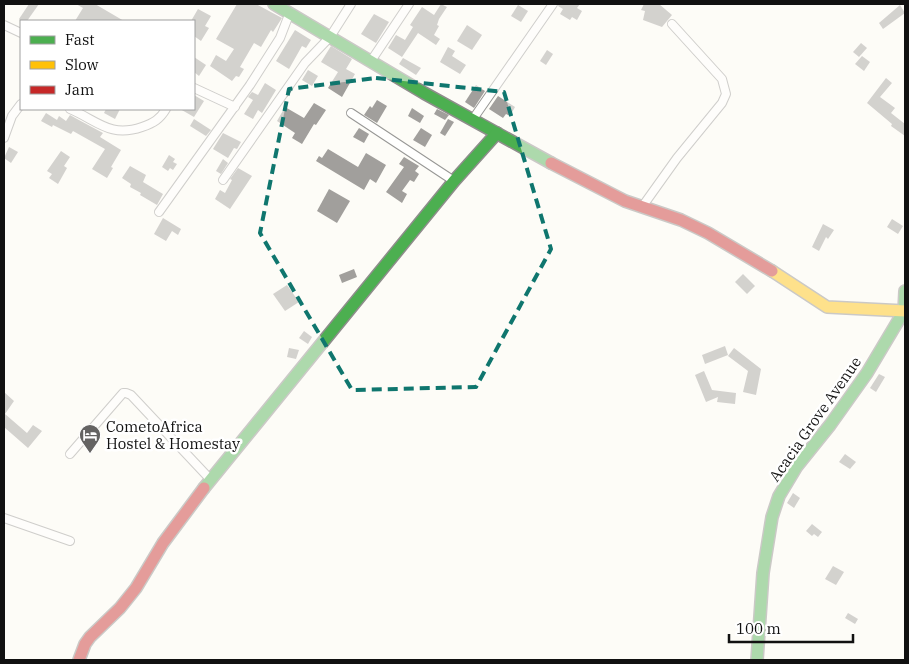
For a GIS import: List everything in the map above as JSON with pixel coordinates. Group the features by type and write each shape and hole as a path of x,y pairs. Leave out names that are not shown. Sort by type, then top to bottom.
{"street":[{"path":"223,180 305,62 330,37 350,4"},
{"path":"371,61 409,4"},
{"path":"473,120 553,4"},
{"path":"159,212 235,107 280,38 282,7 473,120 594,186 625,201 681,220 708,233 790,282 827,307 904,310"},
{"path":"4,24 20,32"},
{"path":"642,207 677,158 722,104 726,94 722,79 672,24"},
{"path":"195,87 235,107"},
{"path":"4,138 12,116 20,105"},
{"path":"72,110 107,128 124,132 153,124 165,110"},
{"path":"351,113 454,181"},
{"path":"79,660 90,637 120,608 136,588 163,543 210,480 454,181 497,133"},
{"name":"Acacia Grove Avenue","path":"757,660 763,573 772,517 779,496 797,466 830,425 867,373 904,310 905,291"},
{"path":"70,454 123,393 126,393 131,395 210,480"},
{"path":"4,518 70,541"}],"highlighted area":[{"path":"376,78 504,92 551,249 476,387 352,390 260,233 289,89"}],"building":[{"path":"29,4 39,4 28,20 19,19"},
{"path":"76,4 95,4 122,20 76,20 83,8"},
{"path":"237,4 256,4 282,18 273,32 271,30 261,47 254,43 240,67 244,69 239,77 236,76 232,81 210,66 216,55 226,61 234,49 216,39"},
{"path":"441,4 447,7 439,19 437,25 439,26 434,35 440,39 436,45 418,33 402,57 388,48 396,35 405,40 413,27 410,25 422,7 434,15"},
{"path":"559,4 580,4 577,8 582,11 577,20 572,17 570,20 560,14 563,9 558,6"},
{"path":"644,4 659,4 672,15 662,27 643,20 645,11 641,10"},
{"path":"518,5 528,11 521,22 511,16"},
{"path":"900,5 905,13 883,29 879,23"},
{"path":"198,9 211,16 205,26 209,28 201,41 195,37 195,20 192,20"},
{"path":"374,14 389,22 376,43 361,34"},
{"path":"467,25 482,35 472,50 457,41"},
{"path":"295,30 311,40 306,48 302,46 289,69 276,61"},
{"path":"861,43 867,48 859,57 853,52"},
{"path":"331,46 352,59 346,69 355,74 342,97 328,88 338,72 321,62"},
{"path":"448,47 455,51 452,56 466,65 460,74 440,62"},
{"path":"547,50 553,54 546,65 540,61"},
{"path":"862,56 870,62 864,71 855,64"},
{"path":"195,58 206,65 199,76 195,73"},
{"path":"403,58 421,68 416,75 399,64"},
{"path":"308,70 318,76 312,86 302,80"},
{"path":"886,78 892,83 880,97 895,108 891,113 905,124 905,136 891,126 892,124 867,103"},
{"path":"265,83 276,90 262,113 258,110 253,119 244,114 253,100 248,97 252,92 258,95"},
{"path":"476,85 485,91 474,108 465,102"},
{"path":"195,96 204,101 194,117 182,110 195,110"},
{"path":"498,96 515,107 510,116 506,114 503,118 489,109"},
{"path":"377,100 387,106 377,123 364,115"},
{"path":"314,103 326,110 316,125 314,124 302,144 292,138 295,133 277,121 285,107 304,118"},
{"path":"412,108 424,116 420,123 408,116"},
{"path":"437,109 449,115 445,120 434,114"},
{"path":"106,110 120,110 115,119 104,113"},
{"path":"46,113 57,120 59,116 66,121 70,115 103,133 100,137 121,150 107,178 92,169 105,149 73,131 71,134 41,121"},
{"path":"194,119 211,130 206,136 190,126"},
{"path":"448,119 454,122 445,136 440,133"},
{"path":"359,128 369,134 364,143 353,137"},
{"path":"421,128 432,135 425,147 413,140"},
{"path":"223,133 241,142 237,149 234,148 228,158 213,149"},
{"path":"9,147 18,152 11,163 4,158"},
{"path":"328,149 358,167 366,153 386,165 376,183 370,179 364,190 316,161 319,156 322,158"},
{"path":"61,151 70,157 64,166 67,168 58,184 49,178 52,174 47,171"},
{"path":"169,155 175,159 173,162 177,164 173,170 170,168 168,171 162,167"},
{"path":"404,157 419,166 415,171 419,174 414,182 410,180 402,191 407,194 402,203 386,192 404,167 399,164"},
{"path":"223,159 228,163 221,174 216,171"},
{"path":"130,166 146,175 143,182 163,194 157,205 140,195 141,193 130,187 131,184 122,178"},
{"path":"238,168 252,176 230,209 215,199 220,190 225,193 232,180 230,179"},
{"path":"329,189 350,201 337,223 317,211"},
{"path":"163,218 181,229 178,235 172,231 166,241 154,234"},
{"path":"892,219 903,226 898,234 887,227"},
{"path":"823,224 834,230 828,239 826,237 819,251 812,247"},
{"path":"354,269 357,277 342,283 339,275"},
{"path":"743,274 755,286 747,294 735,282"},
{"path":"287,285 299,302 285,311 273,294"},
{"path":"304,331 312,337 308,344 299,338"},
{"path":"725,346 728,355 705,364 702,355"},
{"path":"289,348 299,350 296,359 287,357"},
{"path":"734,348 761,369 756,395 743,392 748,371 728,356"},
{"path":"704,371 712,390 736,393 735,404 717,402 718,397 706,402 695,375"},
{"path":"879,374 885,377 876,392 870,388"},
{"path":"4,392 14,401 5,414 27,433 33,425 42,431 28,448 4,427"},
{"path":"845,454 856,462 850,469 839,462"},
{"path":"793,493 800,498 794,508 787,503"},
{"path":"812,524 822,532 818,537 814,534 812,536 806,531"},
{"path":"833,566 844,572 836,585 825,579"},
{"path":"848,613 858,619 855,624 845,618"}],"traffic: fast":[{"path":"274,4 424,93 551,163"},
{"path":"204,488 454,181 497,133"},
{"path":"757,660 763,573 772,517 779,496 797,466 830,425 867,373 904,311 905,291"}],"traffic: slow":[{"path":"772,271 827,307 905,311"}],"traffic: jam":[{"path":"551,163 625,201 681,220 708,233 772,271"},
{"path":"79,660 90,637 120,608 136,588 163,543 204,488"}],"place":[{"name":"CometoAfrica Hostel & Homestay","path":"90,454"}]}
